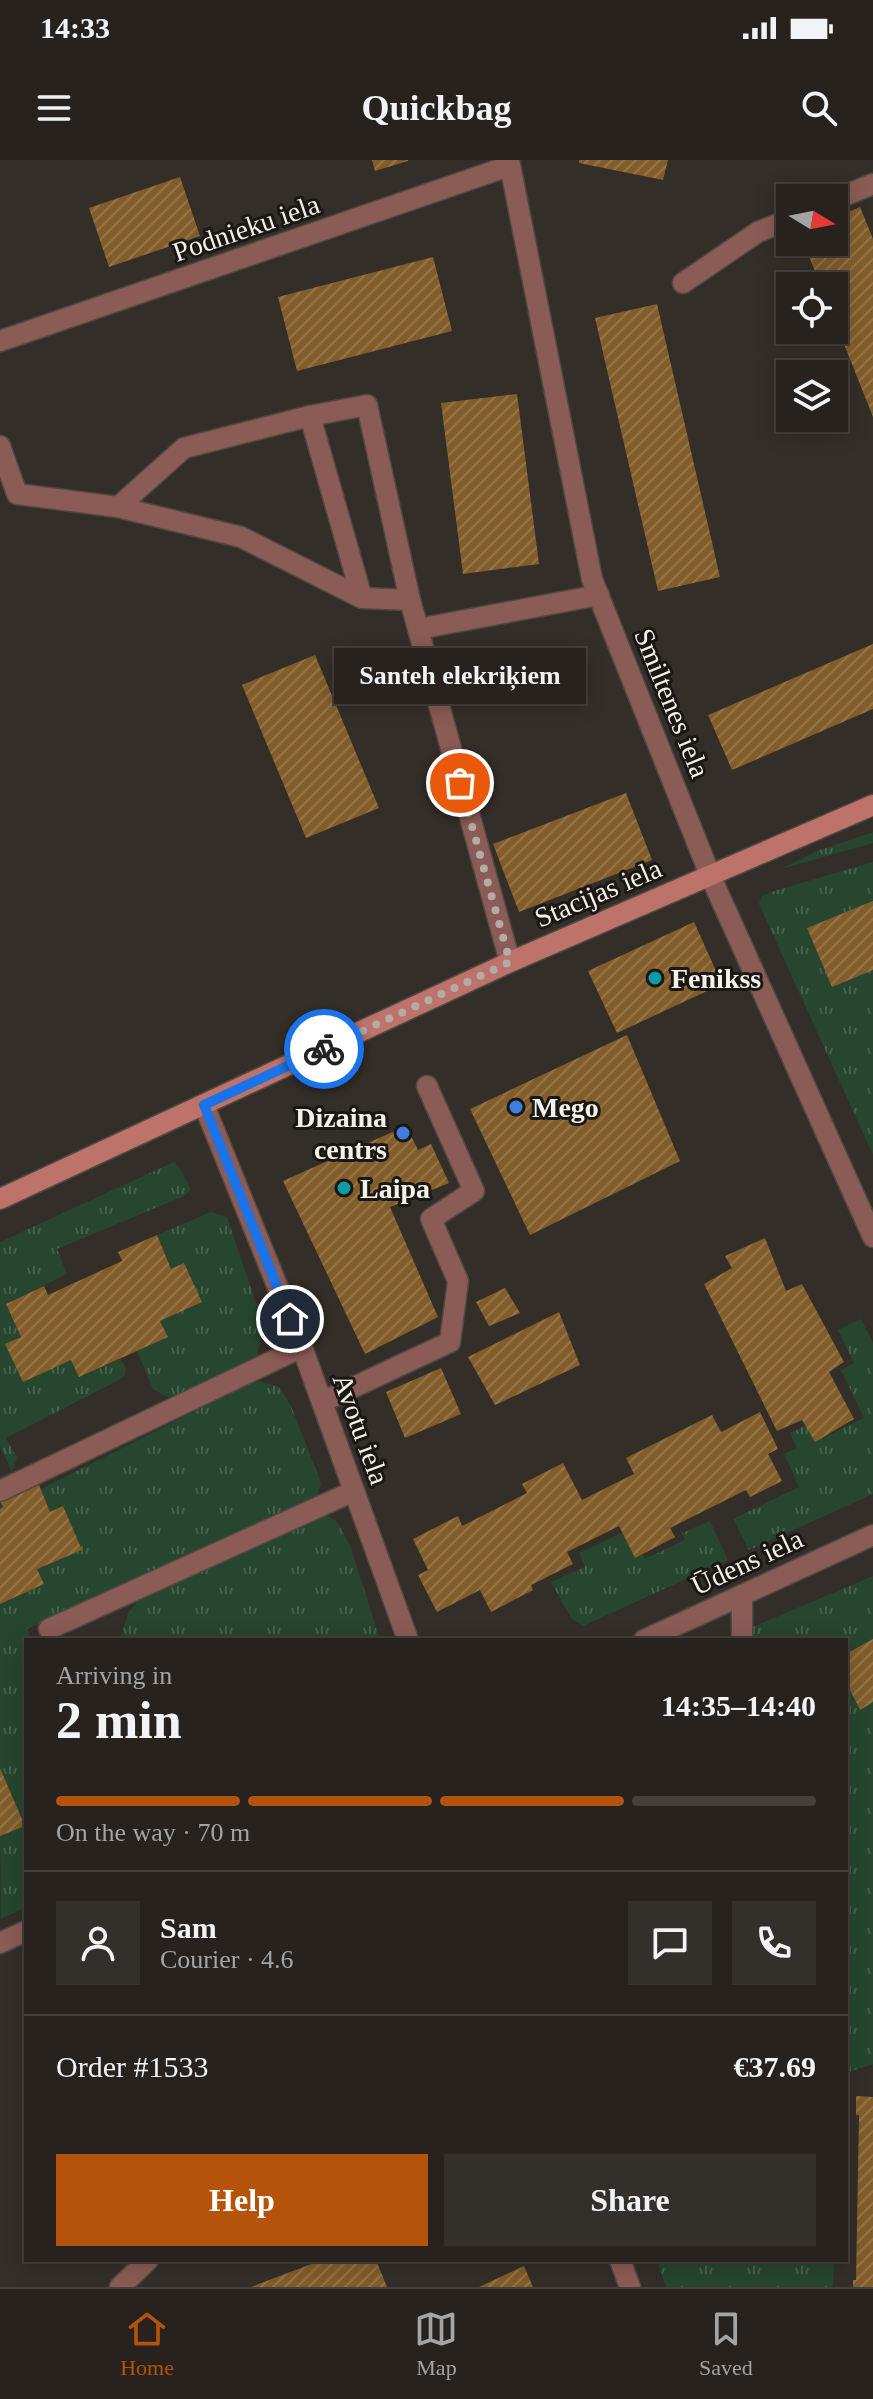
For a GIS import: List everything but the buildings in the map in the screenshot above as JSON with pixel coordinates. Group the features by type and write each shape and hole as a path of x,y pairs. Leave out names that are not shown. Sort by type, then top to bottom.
{"main road":[{"name":"Stacijas iela","path":"0,1199 510,962 873,805"}],"street":[{"name":"Podnieku iela","path":"0,341 509,163"},
{"name":"Smiltenes iela","path":"509,163 592,579 710,875 873,1237"},
{"path":"848,194 873,184"},
{"path":"683,283 758,232 776,225"},
{"path":"118,507 184,448 367,405 410,600 510,962"},
{"path":"310,416 362,598"},
{"path":"0,446 17,494 118,507 241,537 362,598 410,600"},
{"path":"418,629 599,595"},
{"path":"322,1402 450,1342 458,1281 431,1219 474,1191 427,1086"},
{"name":"Avotu iela","path":"204,1105 302,1347 407,1638"},
{"path":"0,1491 302,1347"},
{"path":"49,1629 354,1491"},
{"name":"Ūdens iela","path":"648,1638 873,1535"},
{"path":"742,1595 742,1638"},
{"path":"0,1943 24,1932"},
{"path":"120,2287 146,2262"},
{"path":"621,2262 630,2287"}],"green space":[{"path":"873,832 873,843 781,869 817,851"},
{"path":"873,862 873,1155 759,904 762,896 774,891"},
{"path":"174,1162 191,1190 184,1196 57,1249 67,1274 6,1304 21,1337 6,1344 71,1360 80,1377 121,1359 126,1369 125,1376 117,1381 6,1438 17,1458 12,1472 0,1446 0,1242"},
{"path":"211,1212 227,1217 264,1327 256,1358 167,1397 153,1389 137,1351 168,1337 160,1321 202,1302 184,1263 171,1269 157,1235"},
{"path":"861,1319 873,1343 873,1494 749,1550 733,1519 799,1487 784,1454 797,1448 790,1433 814,1421 823,1438 864,1418 841,1370 854,1363 838,1330"},
{"path":"260,1381 279,1387 291,1406 321,1483 318,1495 27,1629 30,1638 24,1638 24,1823 0,1768 0,1477 12,1472 21,1486 41,1489"},
{"path":"321,1514 336,1520 350,1545 379,1638 121,1638 128,1613 140,1599"},
{"path":"710,1521 728,1560 583,1626 571,1618 551,1582 585,1567 579,1553 630,1529 645,1559 685,1540 682,1533"},
{"path":"873,1576 873,2064 848,2073 848,1638 750,1638 748,1629"},
{"path":"24,1825 24,1908 1,1919 0,1836"},
{"path":"658,2262 834,2262 833,2287 666,2287"}],"way so far":[{"path":"324,1049 510,962 460,783"}],"place":[{"name":"Santeh elekriķiem","path":"460,783"},
{"name":"Fenikss","path":"655,978"},
{"name":"Mego","path":"516,1107"},
{"name":"Dizaina centrs","path":"403,1133"},
{"name":"Laipa","path":"344,1188"}],"route":[{"path":"290,1319 204,1105 324,1049"}]}
